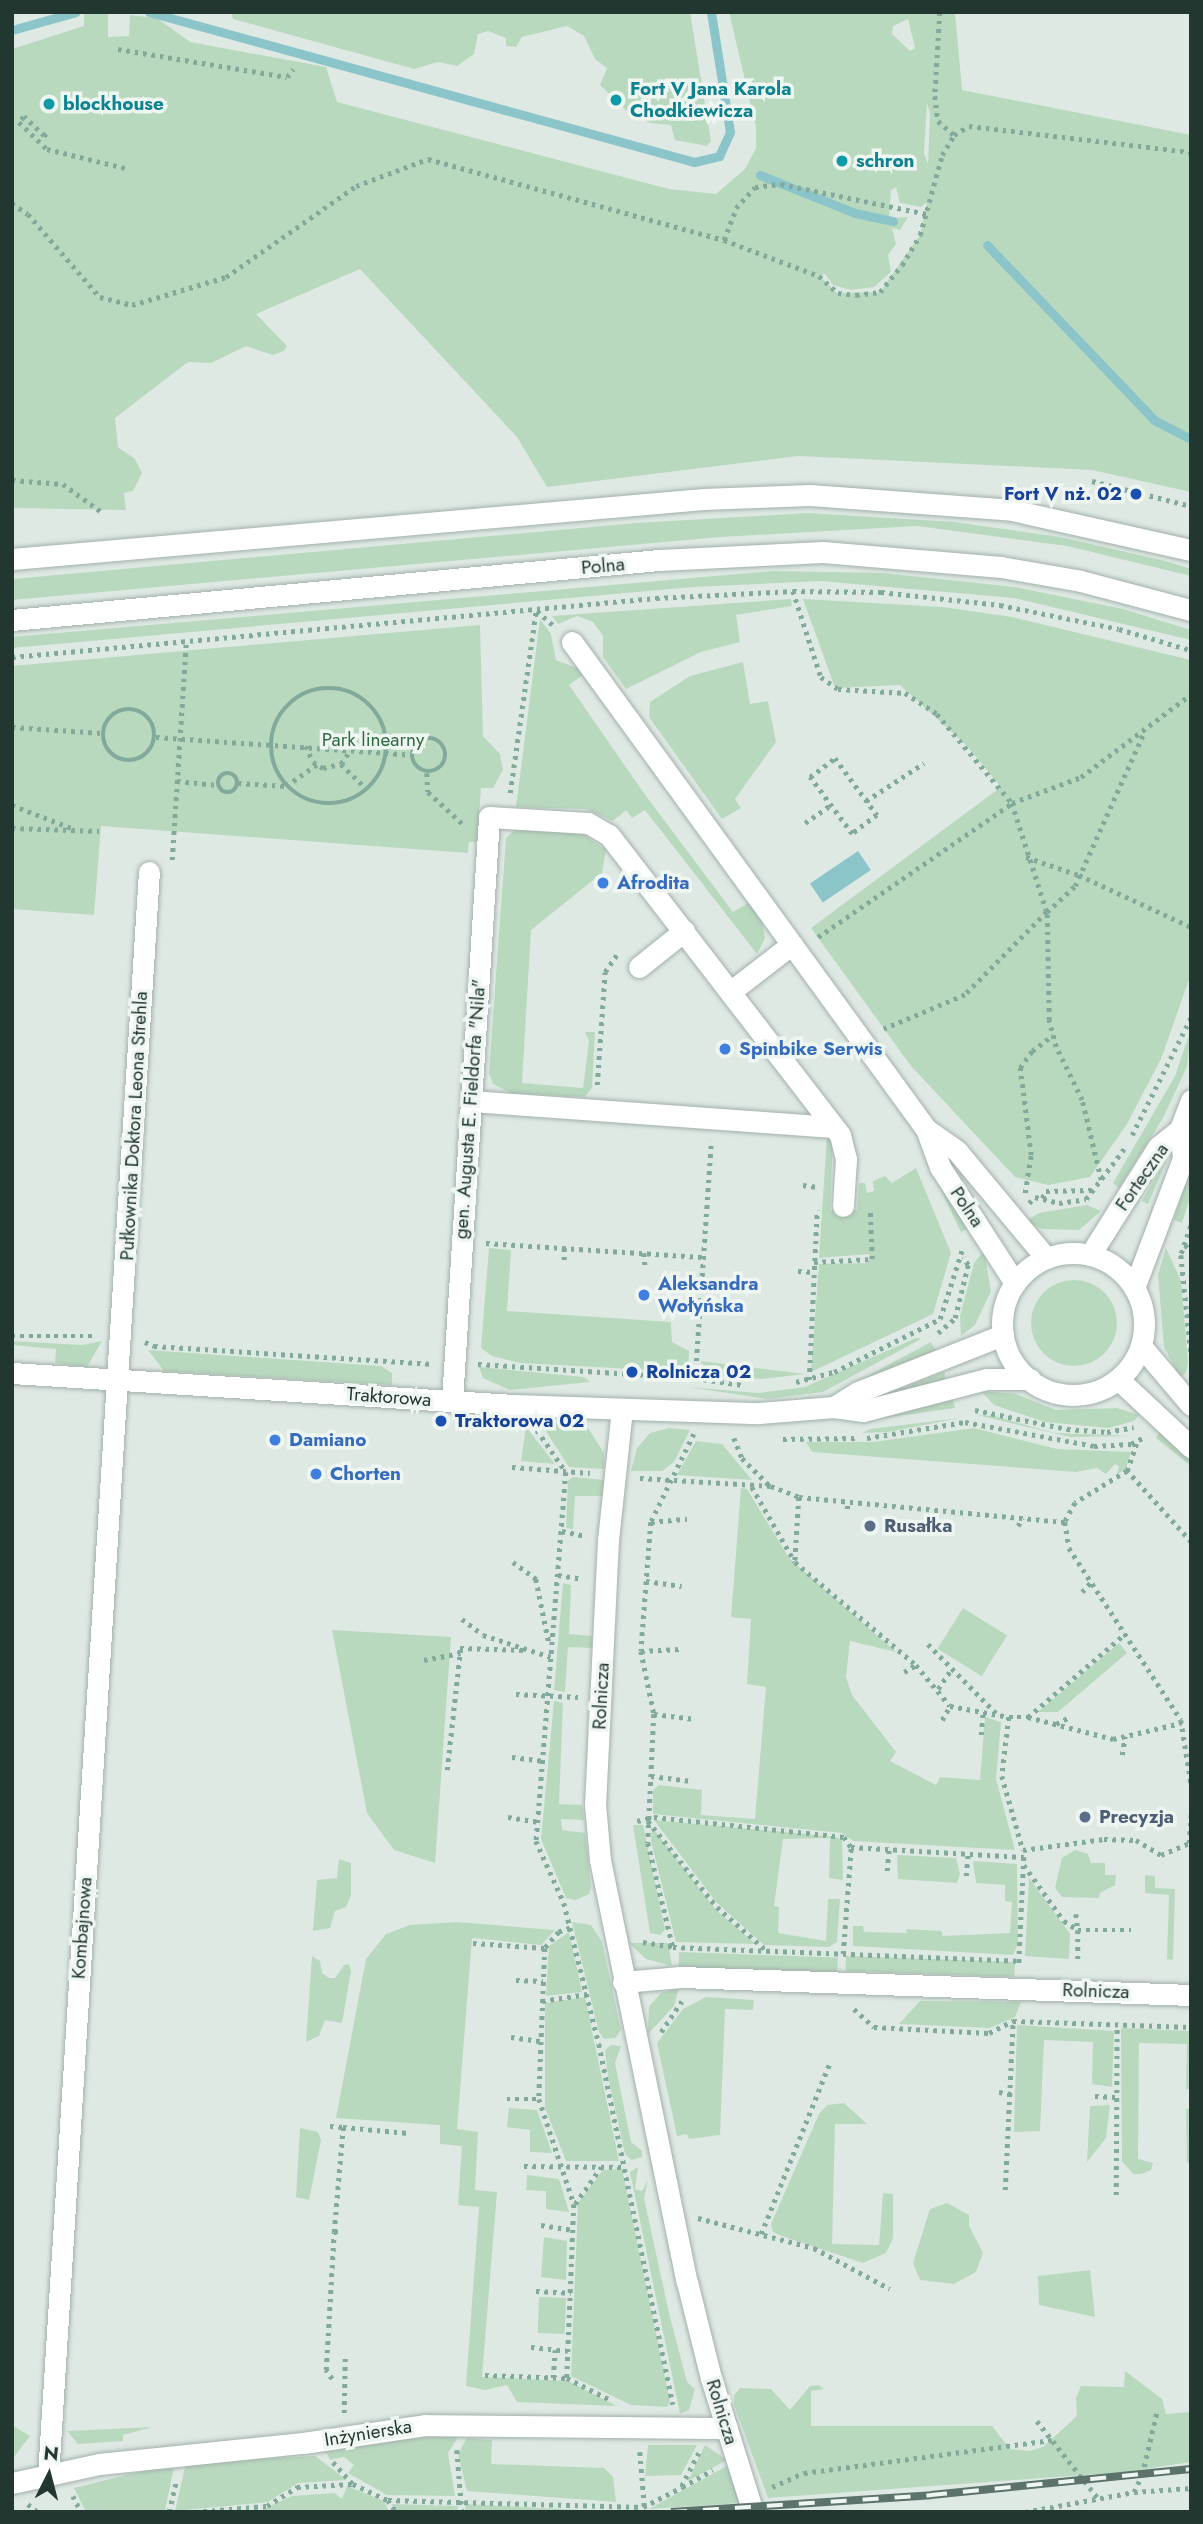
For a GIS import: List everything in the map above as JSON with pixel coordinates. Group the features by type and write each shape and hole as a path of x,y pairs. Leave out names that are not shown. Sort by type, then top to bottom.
{"street":[{"path":"12,559 666,502 810,495 1012,510 1094,524 1191,550"},
{"name":"Polna","path":"12,620 659,560 801,552 976,563 1081,581 1191,610"},
{"name":"Polna","path":"572,642 926,1129 940,1167 1015,1283"},
{"path":"498,817 588,822 609,835 833,1127 844,1147 843,1206"},
{"name":"gen. Augusta E. Fieldorfa \"Nila\"","path":"452,1401 487,848 498,817"},
{"name":"Pułkownika Doktora Leona Strehla","path":"117,1379 149,872"},
{"path":"639,967 684,931"},
{"path":"730,992 792,944"},
{"name":"Forteczna","path":"1090,1255 1158,1147 1180,1129 1191,1100"},
{"path":"471,1101 833,1127"},
{"name":"Polna","path":"926,1129 957,1151 1046,1258"},
{"path":"1134,1287 1183,1158 1180,1129"},
{"path":"1090,1255 1111,1264 1134,1287 1143,1308 1141,1346 1135,1363 1118,1379 1078,1394 1056,1393 1030,1380 1020,1371 1003,1335 1004,1308 1015,1283 1046,1258 1090,1255"},
{"name":"Traktorowa","path":"12,1373 452,1401 724,1414 834,1408 858,1392 1003,1335"},
{"path":"1141,1346 1191,1405"},
{"name":"Kombajnowa","path":"48,2476 117,1379"},
{"path":"834,1408 863,1410 987,1379 1030,1380"},
{"path":"1118,1379 1191,1447"},
{"name":"Rolnicza","path":"622,1409 608,1540 597,1831 623,1982 719,2429 736,2457 751,2504"},
{"name":"Rolnicza","path":"623,1982 681,1977 1191,1995"},
{"name":"Inżynierska","path":"12,2483 182,2453 313,2442 425,2425 473,2422 639,2430 719,2429"}],"path":[{"path":"940,12 935,96 938,121 954,135"},
{"path":"118,49 287,77 293,69"},
{"path":"47,134 44,136 24,117 19,122 47,149 129,169"},
{"path":"12,203 28,214 100,297 132,305 226,277 356,186 428,159 724,240 819,276 838,293 868,293 880,292 902,265 927,214 942,155 954,135 969,126 1191,152"},
{"path":"724,240 736,208 755,187 781,184 927,214"},
{"path":"12,480 63,484 103,513"},
{"path":"1092,481 1191,506"},
{"path":"793,591 821,677 849,692 905,693 937,714 1012,803 1026,857 1047,912 1053,1035 1082,1100 1101,1181"},
{"path":"12,657 536,610 793,591 881,592 1000,605 1094,623 1191,650"},
{"path":"498,817 536,610"},
{"path":"171,875 186,641"},
{"path":"328,688 346,690 377,712 385,730 387,753 384,767 367,789 342,803 323,805 304,799 286,786 276,772 271,743 279,716 291,701 308,691 328,688"},
{"path":"813,940 1012,803 1081,777 1143,734 1191,694"},
{"path":"131,708 146,715 156,737 149,752 127,762 112,755 102,733 109,718 131,708"},
{"path":"12,727 102,733"},
{"path":"877,1032 965,995 1047,912 1079,875 1143,734"},
{"path":"156,737 271,743 411,755"},
{"path":"431,738 442,744 446,760 439,770 427,773 418,769 411,755 420,740 431,738"},
{"path":"306,746 317,764 334,768 341,764 350,750"},
{"path":"835,758 877,815 852,834 831,805 810,777 835,758"},
{"path":"218,785 227,773 238,783 286,786 317,764"},
{"path":"341,764 367,789"},
{"path":"866,801 924,764"},
{"path":"427,773 428,792 474,834 473,847 487,848"},
{"path":"177,781 218,785 231,793 238,783"},
{"path":"12,805 78,830"},
{"path":"805,823 831,805"},
{"path":"12,828 99,831"},
{"path":"1026,857 1079,875 1191,927"},
{"path":"596,1111 605,972 623,950"},
{"path":"1091,1190 1046,1191 1042,1198 1076,1202 1086,1199 1101,1181 1153,1099 1191,1017"},
{"path":"1025,1193 1031,1154 1020,1068 1032,1051 1053,1035"},
{"path":"695,1377 712,1132"},
{"path":"809,1380 818,1175"},
{"path":"803,1185 818,1187"},
{"path":"1191,1226 1181,1255 1191,1353"},
{"path":"482,1256 484,1228"},
{"path":"483,1242 702,1256"},
{"path":"1185,1245 1191,1250"},
{"path":"564,1248 564,1261"},
{"path":"644,1253 645,1265"},
{"path":"785,1384 809,1380 940,1319 955,1266 963,1257 968,1265 955,1318 944,1326 940,1319"},
{"path":"797,1271 814,1272"},
{"path":"12,1336 80,1340 103,1330"},
{"path":"141,1332 143,1340 154,1346 695,1377 751,1385"},
{"path":"476,1364 477,1350"},
{"path":"974,1422 977,1410 1079,1431 1107,1432 1133,1426 1140,1440 1127,1471 1075,1503 1065,1522 1069,1548 1181,1723 1191,1783"},
{"path":"724,1414 742,1458 771,1486"},
{"path":"775,1438 876,1438 974,1422 1064,1443 1140,1440"},
{"path":"532,1423 566,1472 536,1842 570,1928 587,1994 674,2411 663,2410"},
{"path":"707,1435 694,1434 651,1522 641,1651 654,1714 648,1843 673,1947 1031,1961"},
{"path":"720,1436 747,1438"},
{"path":"1127,1471 1191,1542"},
{"path":"684,1482 771,1486 799,1497 927,1512 1065,1522"},
{"path":"752,1486 795,1562 916,1665 950,1706 1010,1717 1028,1717 1113,1739 1181,1723"},
{"path":"795,1562 799,1497"},
{"path":"847,1509 848,1501"},
{"path":"1018,1526 1022,1518"},
{"path":"651,1522 687,1519"},
{"path":"513,1562 536,1579 551,1649"},
{"path":"646,1581 682,1586"},
{"path":"1082,1592 1091,1582"},
{"path":"462,1619 483,1635 551,1657"},
{"path":"1028,1717 1125,1634"},
{"path":"928,1644 998,1715"},
{"path":"447,1769 460,1648 528,1650"},
{"path":"641,1651 680,1648"},
{"path":"424,1660 460,1653"},
{"path":"904,1672 916,1665"},
{"path":"938,1689 951,1668"},
{"path":"516,1694 601,1698"},
{"path":"942,1720 950,1706"},
{"path":"981,1735 983,1712"},
{"path":"654,1714 695,1719"},
{"path":"1010,1717 1002,1776 1024,1857 1017,1988"},
{"path":"1056,1724 1068,1718"},
{"path":"1122,1755 1125,1737"},
{"path":"512,1757 543,1761"},
{"path":"650,1776 690,1781"},
{"path":"1023,1850 1104,1839 1136,1840 1161,1855 1190,1842 1191,1812"},
{"path":"508,1817 538,1822"},
{"path":"637,1821 654,1817 844,1837 851,1847 840,1982"},
{"path":"648,1820 717,1907 766,1950"},
{"path":"851,1847 1024,1857"},
{"path":"887,1871 889,1850"},
{"path":"966,1876 968,1854"},
{"path":"1023,1864 1064,1921 1078,1930 1131,1930"},
{"path":"1076,1914 1078,1963"},
{"path":"567,2378 574,2204 539,2099 545,1948 559,1932 570,1928"},
{"path":"473,1942 545,1948"},
{"path":"1066,1962 1091,1964"},
{"path":"516,1980 543,1981"},
{"path":"542,2001 587,1994"},
{"path":"1005,2190 1013,2021"},
{"path":"1116,2195 1117,2025"},
{"path":"511,2038 540,2041"},
{"path":"761,2234 830,2063"},
{"path":"999,2092 1011,2094"},
{"path":"1096,2096 1116,2098"},
{"path":"507,2099 539,2099"},
{"path":"330,2126 408,2133"},
{"path":"332,2379 326,2370 343,2127"},
{"path":"524,2166 625,2167"},
{"path":"574,2204 601,2167"},
{"path":"691,2216 814,2248 890,2289"},
{"path":"541,2225 573,2230"},
{"path":"536,2291 571,2293"},
{"path":"531,2347 568,2351"},
{"path":"553,2378 555,2350"},
{"path":"344,2418 345,2358"},
{"path":"485,2375 567,2378 620,2404"},
{"path":"1134,2492 1142,2475 1157,2411"},
{"path":"333,2420 355,2417"},
{"path":"1037,2421 1098,2498"},
{"path":"462,2512 463,2501 454,2455 473,2422"},
{"path":"682,2487 719,2429"},
{"path":"639,2430 644,2509"},
{"path":"751,2504 804,2473 1052,2440"},
{"path":"313,2442 353,2484 388,2500 644,2509 736,2457"},
{"path":"195,2512 267,2506 297,2487 353,2484"},
{"path":"1025,2512 1134,2492 1191,2488"},
{"path":"388,2500 396,2512"}],"green space":[{"path":"84,12 108,12 108,37 129,36 130,15 157,18 190,42 326,67 337,102 669,189 716,194 745,169 756,148 756,127 729,12 955,12 962,90 1191,135 1191,492 1092,470 799,456 547,487 517,437 360,269 256,314 287,346 284,351 273,355 246,346 211,363 188,362 115,418 118,447 135,459 142,473 133,491 124,493 126,510 12,508 12,49 84,26","holes":["908,19 915,48 910,51 892,34 893,26","927,103 930,114 928,164 924,153","896,187 900,203 921,207 927,202 920,235 880,292 837,293 820,276 825,274 833,285 851,290 874,287 891,272 888,255 896,244 892,228 900,230 908,217 889,218 891,190"]},
{"name":"Fort V Jana Karola Chodkiewicza","path":"231,12 690,12 711,141 707,146 675,140 671,125 651,123 628,112 600,85 607,68 595,59 584,36 567,26 522,37 516,47 506,46 506,38 488,31 478,34 474,54 457,66 438,62 414,69 233,19"},
{"path":"808,513 954,522 1060,537 1165,561 1191,569 1191,576 1067,546 917,526 721,537 12,600 12,579 636,523"},
{"path":"774,571 883,573 1015,587 1123,609 1191,630 1191,640 1014,598 820,581 693,587 12,648 12,637"},
{"path":"791,599 792,606 736,615 740,642 701,652 626,689 603,657 603,636 593,622 577,616 558,624 552,616"},
{"path":"803,599 943,607 1012,617 1191,660 1191,974 1161,1059 1127,1124 1090,1177 1048,1185 1015,1177 911,1066 811,928 1001,787 966,745 900,685 835,688"},
{"path":"540,619 551,634 556,660 587,672 569,685 646,796 733,912 748,903 761,917 765,938 757,954 645,810 632,818 626,810 613,821 586,809 516,807"},
{"name":"Park linearny","path":"480,625 483,736 500,754 503,770 493,788 481,788 477,842 469,842 468,853 101,826 94,915 12,909 12,666"},
{"path":"743,662 750,704 768,701 776,742 735,799 741,808 722,819 649,717 650,702 690,676"},
{"path":"516,829 581,833 606,850 602,873 531,930 522,1083 583,1088 589,1041 585,1032 595,1032 592,1088 585,1097 511,1093 493,1084 489,1073 506,838"},
{"path":"1191,1029 1187,1067 1163,1118 1119,1188 1113,1183 1175,1076"},
{"path":"827,1136 833,1137 830,1210 857,1210 859,1183 865,1183 867,1193 874,1191 873,1181 885,1176 892,1183 916,1168 951,1253 933,1314 811,1372 819,1264 869,1263 869,1254 819,1258"},
{"path":"925,1156 969,1228 961,1232"},
{"path":"1168,1158 1148,1204 1142,1201 1166,1159"},
{"path":"1191,1166 1191,1195 1182,1223 1174,1220"},
{"path":"1087,1205 1101,1211 1079,1230 1042,1229 1026,1221 1039,1213"},
{"path":"489,1248 511,1250 507,1311 671,1322 672,1342 689,1351 688,1372 520,1363 492,1356 481,1348"},
{"path":"1166,1248 1181,1281 1188,1362 1186,1373 1180,1377 1164,1347 1158,1275"},
{"path":"984,1251 991,1291 975,1325 961,1336 960,1316 974,1263"},
{"path":"1074,1280 1090,1284 1104,1293 1113,1307 1117,1323 1113,1339 1104,1353 1090,1362 1074,1366 1058,1362 1044,1353 1035,1339 1031,1323 1035,1307 1044,1293 1058,1284"},
{"path":"916,1338 921,1339 823,1392 768,1399 688,1387 758,1393 805,1387"},
{"path":"12,1341 82,1345 102,1341 87,1367 55,1363 56,1349 12,1345"},
{"path":"931,1342 936,1351 853,1385 884,1367"},
{"path":"148,1350 381,1366 392,1373 392,1385 164,1371"},
{"path":"701,1361 805,1374 762,1379 701,1374"},
{"path":"479,1367 584,1377 590,1382 510,1390 483,1378"},
{"path":"944,1372 946,1380 899,1391 899,1390"},
{"path":"981,1391 1016,1394 1056,1410 1117,1408 1139,1415 1134,1421 1108,1428 1045,1422 994,1405"},
{"path":"953,1400 955,1408 871,1420"},
{"path":"977,1415 994,1416 1055,1433 1133,1436 1070,1437"},
{"path":"960,1418 888,1432 862,1433 870,1429"},
{"path":"538,1419 572,1421 588,1428 604,1453 604,1469 569,1467"},
{"path":"526,1427 555,1464 521,1461"},
{"path":"669,1428 690,1430 674,1462 662,1471 631,1471 637,1448 650,1433"},
{"path":"974,1428 1057,1449 1131,1452 1126,1468 1117,1475 1119,1466 1115,1464 1106,1474 1097,1468 1076,1472 812,1452 806,1442 873,1442"},
{"path":"1160,1432 1191,1461 1191,1466 1156,1438"},
{"path":"696,1441 722,1444 752,1480 677,1475"},
{"path":"573,1477 604,1480 604,1496 575,1496 573,1529 566,1528 568,1481"},
{"path":"741,1488 747,1489 789,1558 896,1652 850,1641 846,1677 852,1695 896,1752 890,1761 936,1785 940,1777 980,1780 985,1717 1001,1722 996,1779 1015,1850 853,1841 842,1833 653,1814 653,1790 659,1785 702,1790 701,1815 755,1819 766,1687 747,1684 751,1619 731,1617"},
{"path":"563,1583 571,1585 569,1634 592,1636 592,1648 568,1647 565,1692 554,1690"},
{"path":"963,1608 1007,1636 982,1676 938,1649"},
{"path":"332,1630 451,1637 435,1863 394,1850 367,1813"},
{"path":"1119,1643 1127,1653 1058,1712 1038,1712"},
{"path":"554,1701 563,1703 559,1804 582,1805 584,1820 561,1819 562,1830 585,1833 591,1887 589,1894 576,1900 566,1898 541,1839"},
{"path":"654,1820 836,1837 842,1840 843,1880 829,1878 830,1838 783,1839 774,1906 779,1907 778,1933 826,1941 828,1899 840,1899 837,1942 829,1947 764,1945 716,1902"},
{"path":"633,1825 643,1825 665,1930 660,1935 650,1933"},
{"path":"652,1827 716,1910 756,1944 676,1942 651,1841"},
{"path":"1075,1850 1088,1854 1091,1863 1105,1863 1105,1875 1116,1875 1115,1885 1100,1893 1099,1898 1062,1897 1055,1888 1062,1858"},
{"path":"897,1855 956,1858 960,1874 957,1883 898,1879"},
{"path":"339,1859 351,1863 351,1895 346,1907 335,1911 330,1928 313,1931 317,1880 337,1878"},
{"path":"973,1861 1017,1864 1018,1944 1013,1955 853,1946 853,1926 863,1926 864,1932 906,1933 907,1929 942,1931 942,1936 1010,1933 1012,1902 1005,1901 1005,1885 976,1883"},
{"path":"1145,1875 1155,1876 1155,1888 1175,1889 1173,1960 1167,1959 1169,1895 1145,1893"},
{"path":"1029,1878 1070,1934 1069,1959 1025,1956"},
{"path":"457,1922 555,1930 541,1945 472,1938 457,2129 478,2132 475,2190 497,2192 482,2377 568,2381 617,2406 517,2402 507,2385 485,2390 466,2386 479,2207 458,2205 462,2146 440,2144 440,2125 336,2118 366,1959 386,1934 410,1925"},
{"path":"572,1922 591,1925 602,1942 621,2030 615,2038 604,2039 599,2032"},
{"path":"569,1932 582,1992 546,1996 549,1946"},
{"path":"629,1943 668,1943 672,1966 646,1959"},
{"path":"679,1952 838,1958 837,1974 678,1968"},
{"path":"312,1956 320,1961 322,1973 329,1978 335,1978 344,1965 349,1964 351,1971 342,2023 325,2020 319,2036 306,2042"},
{"path":"846,1956 1015,1962 1014,1977 845,1971"},
{"path":"679,1988 674,2006 648,2034 649,2006 661,1993"},
{"path":"585,1997 619,2161 566,2161 545,2108 545,2003"},
{"path":"706,1997 754,2000 753,2010 725,2009 720,2135 689,2139 687,2134 677,2136 657,2043 683,2009"},
{"path":"920,2001 1021,2002 1015,2017 990,2028 899,2024"},
{"path":"1017,2025 1114,2031 1112,2087 1092,2084 1093,2042 1044,2040 1040,2131 1014,2132"},
{"path":"1121,2028 1191,2031 1191,2089 1186,2089 1187,2044 1139,2043 1138,2159 1153,2163 1151,2170 1141,2174 1133,2174 1122,2161"},
{"path":"611,2045 621,2046 615,2063 631,2142 642,2151 642,2157 631,2160 625,2154 608,2076 605,2050"},
{"path":"844,2103 867,2124 835,2124 832,2244 879,2245 883,2193 893,2194 893,2238 886,2253 863,2263 782,2236 773,2232 771,2224 819,2114 827,2105"},
{"path":"1110,2105 1106,2138 1087,2162 1090,2106"},
{"path":"509,2108 537,2110 552,2153 530,2152 530,2130 507,2127"},
{"path":"1186,2109 1191,2109 1191,2162 1187,2163"},
{"path":"300,2128 318,2132 321,2140 309,2200 296,2197"},
{"path":"638,2167 635,2189 642,2191 648,2180 644,2198 669,2313 687,2382 695,2389 689,2410 680,2414 630,2172"},
{"path":"622,2169 670,2402 667,2407 631,2405 571,2376 578,2203 603,2170"},
{"path":"527,2175 559,2179 569,2212 546,2209 546,2191 526,2190"},
{"path":"947,2203 969,2215 969,2226 983,2253 976,2272 954,2284 920,2280 913,2263 930,2209"},
{"path":"544,2237 567,2241 566,2280 541,2277"},
{"path":"1090,2270 1095,2317 1039,2305 1038,2276"},
{"path":"539,2297 566,2298 565,2334 538,2333"},
{"path":"1125,2371 1162,2399 1166,2414 1191,2412 1191,2462 1125,2472 768,2498 734,2404 734,2395 740,2388 771,2389 790,2410 810,2386 819,2385 824,2389 811,2391 811,2426 992,2426 1010,2449 1030,2451 1043,2447 1077,2416 1076,2398 1081,2386 1124,2387"},
{"path":"12,2425 30,2436 14,2457 12,2446"},
{"path":"153,2427 123,2435 123,2441 78,2444 67,2431"},
{"path":"424,2437 458,2437 448,2453 455,2496 387,2495 348,2473 354,2465 344,2457 330,2460 326,2452"},
{"path":"467,2438 492,2440 491,2464 604,2468 613,2477 616,2502 467,2491 458,2454"},
{"path":"648,2445 697,2445 681,2475 645,2476"},
{"path":"705,2445 727,2460 688,2481"},
{"path":"315,2456 347,2480 298,2483 268,2502 175,2511 186,2463"},
{"path":"175,2463 165,2510 86,2512 74,2488"},
{"path":"727,2466 740,2503 649,2509"},
{"path":"347,2486 384,2501 389,2512 257,2512 292,2496 335,2493 342,2499"},
{"path":"391,2504 458,2506 457,2512 397,2512"},
{"path":"465,2504 603,2511 466,2512"}],"water":[{"path":"858,851 871,870 823,903 810,883"}],"waterway":[{"path":"12,30 76,12"},
{"path":"149,12 694,162 719,156 730,132 711,12"},
{"path":"760,175 855,213 893,221"},
{"path":"987,245 1154,420 1191,439"}],"railway":[{"path":"671,2512 931,2495 1191,2469"}],"place":[{"name":"Fort V Jana Karola Chodkiewicza","path":"616,100"},
{"name":"blockhouse","path":"49,104"},
{"name":"schron","path":"842,161"},
{"name":"Fort V nż. 02","path":"1136,494"},
{"name":"Afrodita","path":"603,883"},
{"name":"Spinbike Serwis","path":"725,1049"},
{"name":"Aleksandra Wołyńska","path":"644,1295"},
{"name":"Rolnicza 02","path":"632,1372"},
{"name":"Traktorowa 02","path":"441,1421"},
{"name":"Damiano","path":"275,1440"},
{"name":"Chorten","path":"316,1474"},
{"name":"Rusałka","path":"870,1526"},
{"name":"Precyzja","path":"1085,1817"}]}
